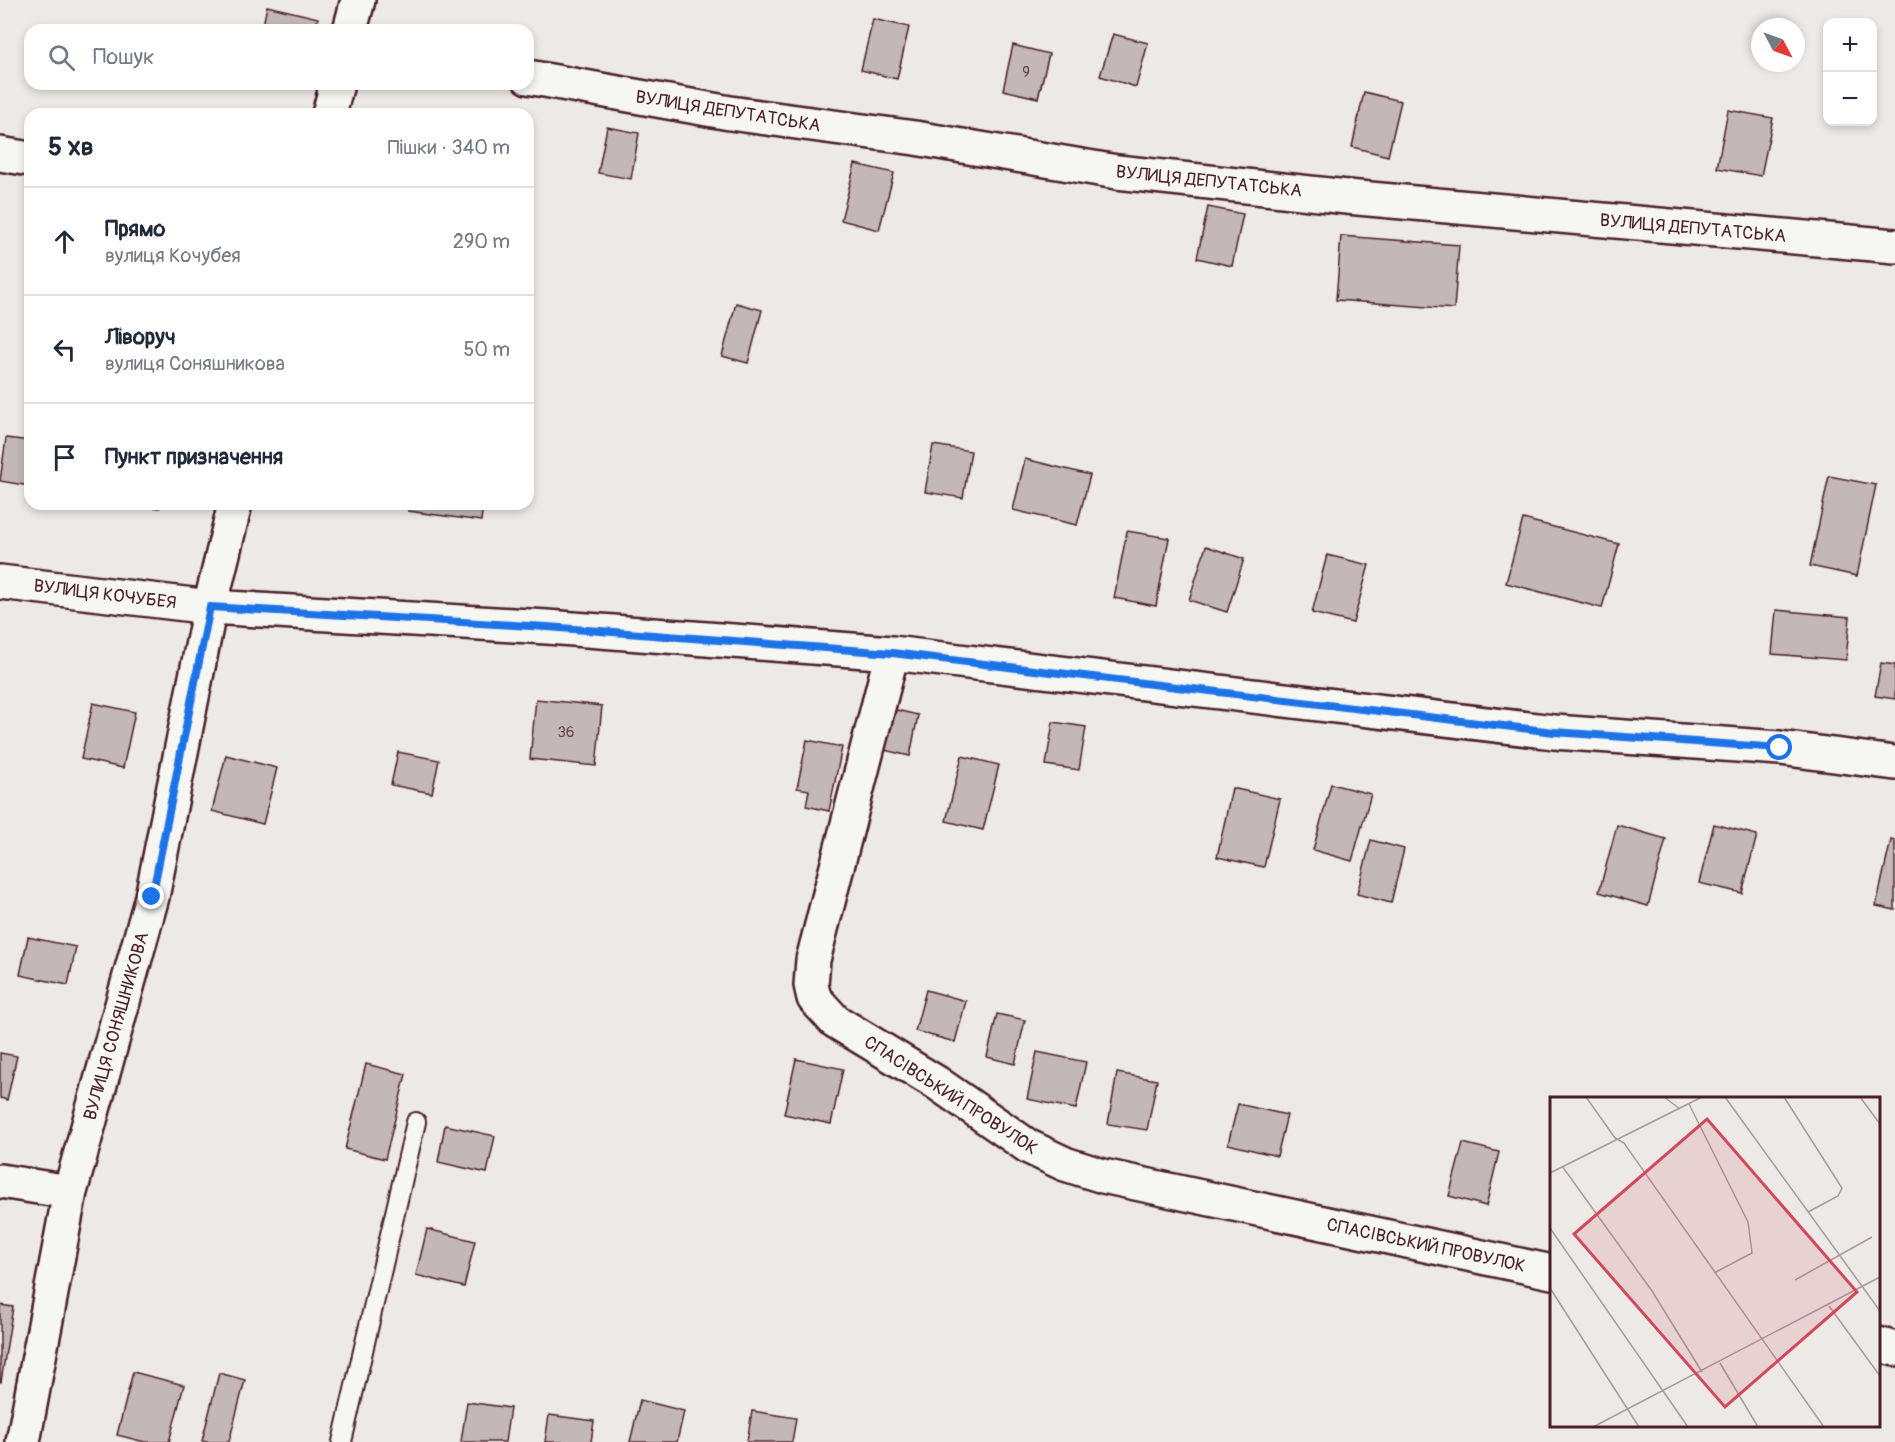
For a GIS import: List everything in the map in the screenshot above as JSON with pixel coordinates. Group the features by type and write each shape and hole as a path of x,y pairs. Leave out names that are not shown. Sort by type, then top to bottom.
{"street":[{"path":"352,24 358,0"},
{"name":"ВУЛИЦЯ ДЕПУТАТСЬКА","path":"534,78 730,113 915,138 1118,172 1359,198 1895,246"},
{"path":"331,108 335,90"},
{"path":"0,154 24,158"},
{"name":"ВУЛИЦЯ СОНЯШНИКОВА","path":"23,1442 70,1192 152,897 210,607 234,510"},
{"name":"ВУЛИЦЯ КОЧУБЕЯ","path":"0,582 210,607 547,627 892,653 1554,732 1780,748 1895,763"},
{"name":"СПАСІВСЬКИЙ ПРОВУЛОК","path":"892,653 813,960 811,985 814,998 835,1021 937,1083 1029,1147 1065,1164 1103,1176 1550,1272"},
{"path":"0,1181 70,1192"},
{"path":"1880,1345 1895,1349"}],"lane":[{"path":"342,1442 417,1122"}],"building":[{"path":"267,6 318,18 316,24 263,24"},
{"path":"873,19 909,27 897,79 861,70"},
{"path":"1113,34 1148,43 1136,87 1100,76"},
{"path":"1013,45 1049,54 1038,98 1003,90"},
{"path":"1364,92 1401,101 1388,156 1352,147"},
{"path":"1728,110 1773,118 1761,176 1717,168"},
{"path":"607,127 639,133 631,179 598,173"},
{"path":"855,164 894,173 879,230 841,220"},
{"path":"1208,207 1243,214 1232,266 1197,258"},
{"path":"1341,236 1459,245 1454,309 1336,300"},
{"path":"736,303 762,310 748,363 722,356"},
{"path":"6,438 24,440 24,485 0,481"},
{"path":"933,445 971,451 963,498 925,492"},
{"path":"1025,459 1090,475 1077,525 1013,510"},
{"path":"1829,476 1876,485 1857,576 1810,566"},
{"path":"408,510 482,510 481,521"},
{"path":"1523,519 1619,544 1602,608 1506,583"},
{"path":"1127,531 1169,538 1156,606 1114,598"},
{"path":"1206,546 1244,559 1227,612 1189,600"},
{"path":"1327,555 1369,565 1353,623 1312,613"},
{"path":"1776,610 1850,617 1846,660 1772,654"},
{"path":"1881,663 1895,665 1895,699 1875,696"},
{"path":"536,699 602,706 596,766 530,759"},
{"path":"93,703 135,712 123,768 81,759"},
{"path":"892,709 918,715 910,756 884,750"},
{"path":"1053,722 1086,727 1079,770 1046,765"},
{"path":"807,740 842,747 829,811 806,806 809,790 797,788"},
{"path":"398,752 439,760 432,793 391,785"},
{"path":"226,755 277,768 263,824 212,811"},
{"path":"962,756 999,765 983,830 946,821"},
{"path":"1331,784 1371,794 1352,861 1313,850"},
{"path":"1232,788 1280,799 1264,867 1217,857"},
{"path":"1714,824 1757,835 1742,893 1699,883"},
{"path":"1617,825 1666,839 1648,906 1599,892"},
{"path":"1371,840 1404,849 1391,903 1357,894"},
{"path":"1891,840 1895,841 1895,910 1876,906"},
{"path":"28,937 76,947 68,985 20,975"},
{"path":"926,990 966,1001 955,1042 915,1031"},
{"path":"997,1014 1025,1020 1015,1064 987,1057"},
{"path":"1037,1052 1086,1062 1076,1109 1027,1099"},
{"path":"0,1053 17,1056 7,1100 0,1098"},
{"path":"796,1059 843,1069 831,1124 784,1114"},
{"path":"366,1064 406,1074 385,1159 345,1149"},
{"path":"1117,1073 1157,1080 1147,1130 1108,1124"},
{"path":"1238,1104 1287,1115 1277,1156 1228,1144"},
{"path":"445,1125 495,1136 487,1173 438,1162"},
{"path":"1463,1143 1499,1152 1486,1206 1449,1196"},
{"path":"427,1229 475,1241 464,1287 416,1275"},
{"path":"0,1305 13,1307 1,1382 0,1382"},
{"path":"133,1372 184,1385 169,1442 145,1442 117,1435"},
{"path":"219,1373 245,1380 229,1442 202,1441"},
{"path":"640,1400 684,1411 677,1442 630,1442"},
{"path":"467,1402 510,1408 505,1442 461,1442"},
{"path":"752,1411 796,1418 792,1442 747,1442"},
{"path":"549,1415 594,1421 591,1442 545,1442"}],"route":[{"path":"152,897 210,607 547,627 892,653 1554,732 1780,748"}]}
